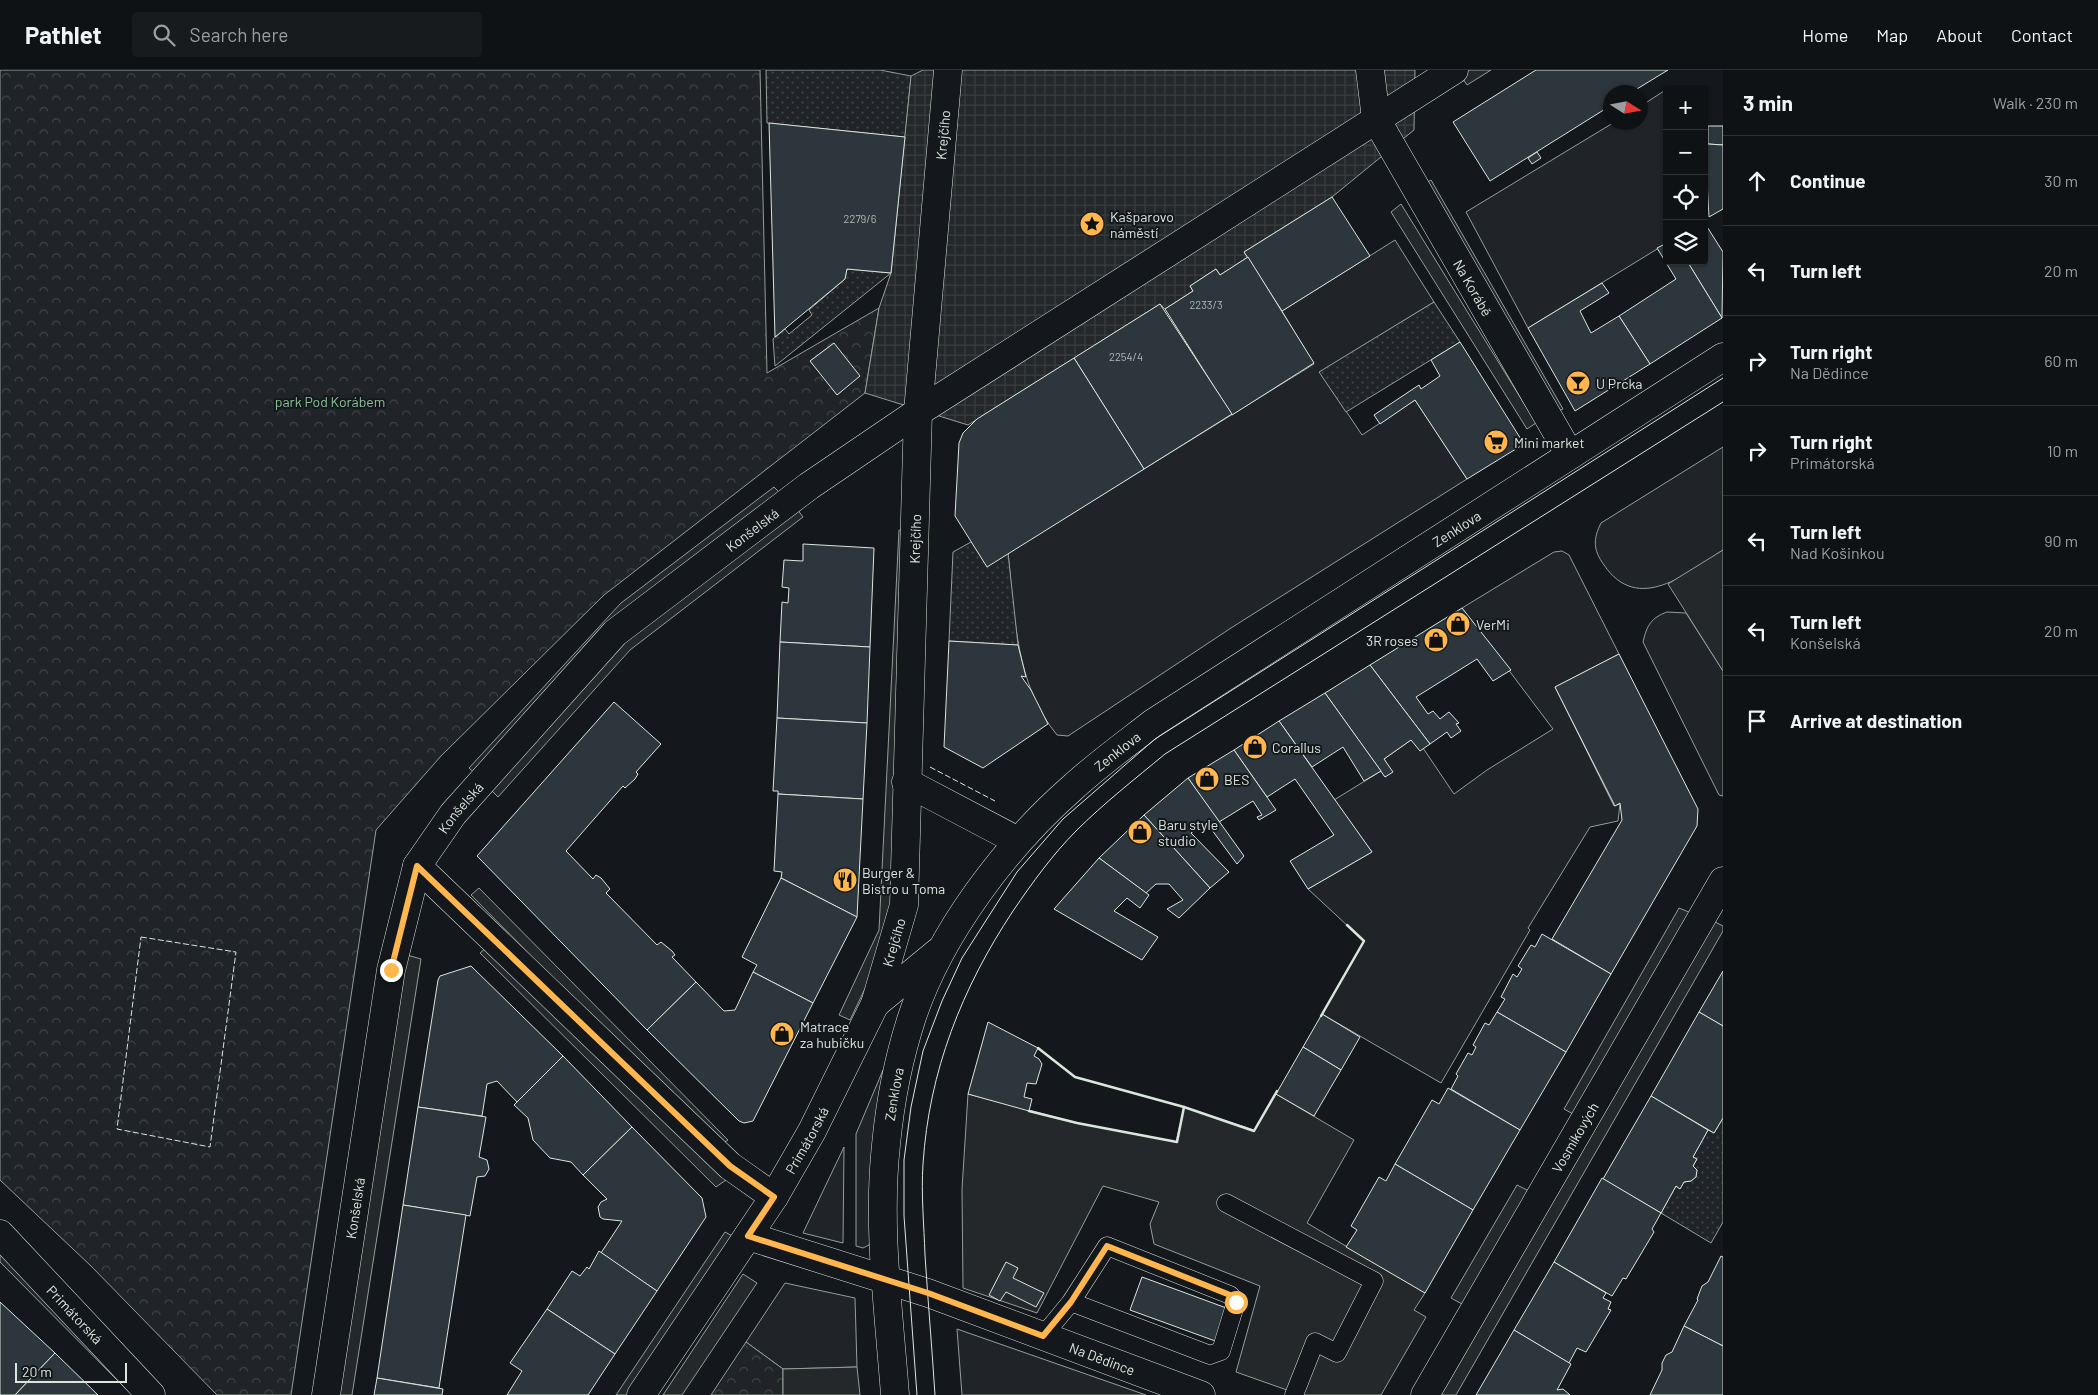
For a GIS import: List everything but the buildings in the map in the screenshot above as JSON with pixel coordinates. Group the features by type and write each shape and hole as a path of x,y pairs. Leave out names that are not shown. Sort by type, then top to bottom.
{"street":[{"name":"Krejčího","path":"875,1004 904,905 918,412 948,70"},
{"path":"1370,70 1376,119"},
{"path":"918,412 1454,70"},
{"name":"Na Korábě","path":"1376,119 1570,455"},
{"name":"Zenklova","path":"896,1395 886,1279 883,1204 886,1145 896,1079 912,1016 943,948 979,892 1018,841 1072,788 1153,723 1723,357"},
{"name":"Konšelská","path":"326,1395 391,970 417,866 453,814 615,633 810,486 918,412"},
{"path":"906,782 1018,841"},
{"path":"417,866 730,1166 774,1197"},
{"name":"Vosmíkových","path":"1426,1395 1723,881"},
{"path":"875,1004 943,948"},
{"name":"Primátorská","path":"641,1395 774,1197 812,1132 875,1004"},
{"name":"Primátorská","path":"0,1234 151,1395"},
{"name":"Na Dědince","path":"748,1236 886,1279 1201,1395"}],"lane":[{"path":"1226,1203 1374,1281 1337,1353 1315,1342 1294,1395"},
{"path":"1043,1336 1071,1302 1107,1246 1230,1295 1236,1302 1221,1351 1210,1355 1071,1302"}],"green space":[{"name":"park Pod Korábem","path":"0,70 760,70 767,373 879,308 865,393 604,595 441,756 376,830 291,1395 217,1395 91,1266 0,1180","holes":["834,343 842,391 838,394 810,361"]},
{"path":"766,70 880,70 911,76 905,137 767,123"},
{"path":"1663,92 1663,245 1528,328 1466,212 1603,129 1648,130 1648,101"},
{"path":"1395,240 1434,302 1320,372 1362,435 1415,400 1467,479 1231,628 1068,736 1057,735 1043,715 1025,672 1019,648 1008,553 1314,364 1282,311"},
{"path":"847,269 891,273 775,366 773,339 785,329 789,334 812,315 809,310 845,279"},
{"path":"1434,302 1460,342 1346,412 1319,372"},
{"path":"1723,447 1723,550 1694,569 1663,585 1647,588 1632,587 1617,580 1604,565 1596,549 1595,544 1601,523"},
{"path":"971,542 1008,553 1018,645 949,641 953,552"},
{"path":"1562,551 1569,555 1619,654 1555,687 1614,806 1620,804 1618,821 1590,827 1528,928 1530,930 1441,1083 1322,1014 1364,941 1308,889 1372,852 1334,800 1381,771 1385,777 1392,772 1384,759 1411,740 1423,748 1454,794 1487,770 1553,729 1462,608 1554,552"},
{"path":"1667,612 1686,613 1723,671 1723,796 1719,795 1643,642 1650,623"},
{"path":"883,1070 871,1160 870,1241 869,1245 863,1248 856,1246 856,1134"},
{"path":"1723,1118 1723,1222 1711,1243 1661,1213 1676,1186 1680,1189 1684,1182 1691,1181 1696,1177 1697,1170 1693,1166 1697,1159 1693,1157 1708,1130 1714,1133"},
{"path":"844,1147 843,1243 803,1233"},
{"path":"785,1283 855,1298 857,1367 783,1369 746,1342"},
{"path":"957,1329 1146,1395 962,1395"},
{"path":"746,1342 783,1369 783,1395 711,1395"}],"shaded area":[{"name":"Kašparovo náměstí","path":"923,70 1415,70 1414,130 1332,197 1244,252 1248,257 1220,275 1216,269 1190,286 1193,291 1165,309 1160,304 968,425 865,393 879,308 891,273 911,76"},
{"path":"1464,70 1491,70 1467,85 1459,73"},
{"path":"1431,180 1563,409 1554,413 1423,185"},
{"path":"1401,204 1536,423 1527,429 1391,212"},
{"path":"774,487 784,497 478,776 469,768 621,603"},
{"path":"794,505 803,517 630,650 498,797 490,789 619,645"},
{"path":"899,530 911,532 892,932 850,1020 839,1015 879,930"},
{"path":"1723,550 1723,671 1668,584"},
{"path":"479,888 728,1140 719,1146 471,895"},
{"path":"1679,908 1691,913 1573,1114 1564,1109"},
{"path":"1715,922 1723,926 1723,931 1456,1395 1441,1395"},
{"path":"492,943 726,1180 716,1187 480,953"},
{"path":"407,955 421,959 352,1395 339,1395"},
{"path":"968,1094 1077,1123 1176,1142 1184,1107 1254,1130 1276,1094 1354,1140 1307,1223 1425,1293 1414,1310 1426,1317 1381,1395 1301,1395 1236,1372 1260,1286 1154,1244 1150,1224 1159,1202 1103,1186 1037,1313 963,1288 962,1189"},
{"path":"1517,1185 1529,1191 1462,1304 1451,1298"},
{"path":"725,1232 738,1239 634,1395 616,1395"},
{"path":"0,1247 147,1395 132,1395 0,1262"},
{"path":"743,1274 757,1283 682,1395 663,1395"},
{"path":"857,1367 860,1395 783,1395 783,1369"}],"tram line":[{"path":"917,1395 904,1216 904,1160 911,1107 923,1051 942,1001 962,958 1017,872 1063,819 1155,739 1723,378"},
{"path":"935,1395 922,1187 926,1130 932,1096 951,1031 978,970 1013,911 1035,879 1067,840 1120,791 1165,754 1723,402"}],"fence":[{"path":"930,767 995,801"},
{"path":"141,937 236,952 210,1147 117,1129 141,937"}],"wall":[{"path":"1321,1016 1364,941 1347,925"},
{"path":"1038,1048 1075,1077 1184,1107 1254,1131 1277,1091"},
{"path":"1029,1111 1077,1123 1177,1142 1184,1107"}],"place":[{"name":"Kašparovo náměstí","path":"1092,224"},
{"name":"U Prcka","path":"1578,383"},
{"name":"Mini market","path":"1496,442"},
{"name":"VerMi","path":"1458,624"},
{"name":"3R roses","path":"1436,640"},
{"name":"Corallus","path":"1255,747"},
{"name":"BES","path":"1207,779"},
{"name":"Baru style studio","path":"1140,832"},
{"name":"Burger & Bistro u Toma","path":"845,880"},
{"name":"Matrace za hubičku","path":"782,1034"}],"route":[{"path":"391,970 417,866 730,1166 774,1197 748,1236 928,1293 1043,1336 1071,1302 1107,1246 1230,1295 1236,1302"}]}
